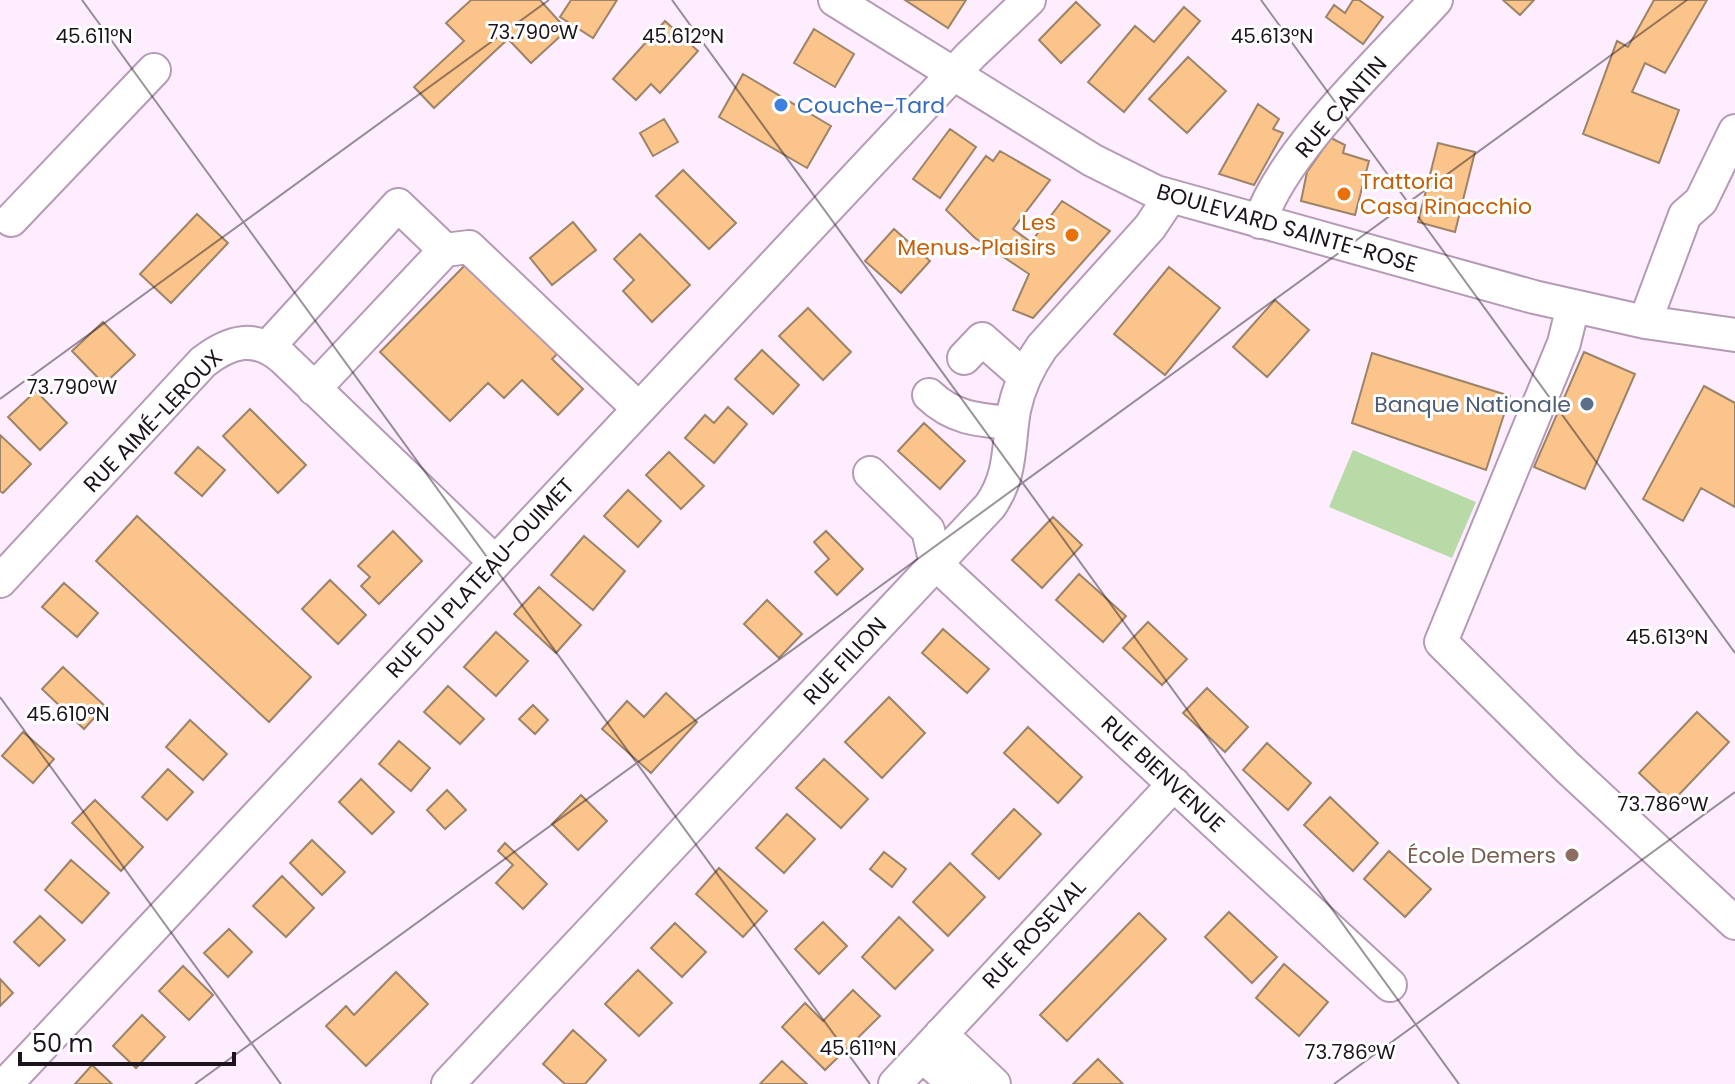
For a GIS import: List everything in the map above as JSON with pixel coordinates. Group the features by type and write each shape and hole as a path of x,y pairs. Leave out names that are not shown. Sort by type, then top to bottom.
{"street":[{"name":"BOULEVARD SAINTE-ROSE","path":"835,0 1092,160 1170,197 1573,306 1645,322 1735,335"},
{"name":"RUE DU PLATEAU-OUIMET","path":"6,1084 955,73 1029,0"},
{"name":"RUE CANTIN","path":"1260,222 1267,201 1287,168 1436,0"},
{"path":"4,221 154,70"},
{"path":"1645,322 1685,215 1701,201 1735,131"},
{"name":"RUE FILION","path":"448,1084 998,494 1007,475 1012,423 1024,376 1042,347 1150,227 1170,197"},
{"path":"445,250 398,205 268,347 495,562"},
{"path":"314,389 445,250 469,247 639,409"},
{"path":"1573,306 1564,343 1441,642 1567,767 1735,923"},
{"path":"964,358 982,339 1024,376"},
{"name":"RUE AIMÉ-LEROUX","path":"0,581 203,362 232,343 255,343 268,347"},
{"path":"929,395 944,410 960,417 1012,423"},
{"path":"870,473 928,530 936,564"},
{"name":"RUE BIENVENUE","path":"936,564 1390,985"},
{"name":"RUE ROSEVAL","path":"895,1084 1174,784"},
{"path":"932,1044 954,1084"},
{"path":"932,1044 994,1084"}],"green space":[{"path":"1353,450 1476,502 1452,558 1329,507"}],"building":[{"path":"471,0 540,0 567,30 531,63 508,39 434,108 414,87 464,41 446,23"},
{"path":"571,0 617,0 593,38 560,17"},
{"path":"905,0 966,0 948,28"},
{"path":"1353,0 1359,0 1383,17 1363,44 1326,17 1334,5 1345,13"},
{"path":"1503,0 1534,0 1520,15"},
{"path":"1654,0 1707,0 1665,73 1645,63 1632,92 1679,110 1659,163 1583,134 1617,41 1628,47"},
{"path":"1076,2 1100,25 1061,63 1039,40"},
{"path":"1184,7 1200,21 1124,112 1088,82 1135,26 1154,42"},
{"path":"665,21 698,51 660,93 651,84 636,100 613,79"},
{"path":"814,29 854,54 835,87 794,63"},
{"path":"1188,57 1226,91 1187,133 1149,99"},
{"path":"743,74 831,126 807,168 719,117"},
{"path":"1258,104 1279,119 1273,129 1283,133 1254,185 1219,174"},
{"path":"664,119 678,142 653,156 640,133"},
{"path":"950,129 976,147 940,198 913,179"},
{"path":"1331,138 1345,145 1343,153 1369,161 1355,215 1301,201 1307,172"},
{"path":"1438,143 1475,152 1455,232 1418,222"},
{"name":"Les Menus~Plaisirs","path":"1000,151 1050,180 1013,229 1031,242 1062,201 1110,231 1033,318 1013,310 1029,274 975,238 946,210 986,156 993,161"},
{"path":"683,170 736,223 709,249 656,196"},
{"path":"197,214 228,243 171,303 140,274"},
{"path":"573,222 596,250 552,285 530,258"},
{"path":"894,229 930,261 901,293 865,261"},
{"path":"640,234 690,285 652,322 623,291 634,280 614,259"},
{"path":"472,258 563,348 552,359 583,389 558,415 522,380 504,398 488,383 450,421 380,352"},
{"path":"1169,267 1220,308 1165,375 1114,334"},
{"path":"1275,300 1309,330 1267,377 1233,347"},
{"path":"808,308 851,352 823,380 779,336"},
{"path":"103,322 135,355 104,384 72,351"},
{"path":"762,350 799,385 773,414 735,379"},
{"path":"1584,352 1635,374 1585,489 1534,467"},
{"path":"1372,353 1510,396 1486,470 1352,423"},
{"path":"1704,386 1735,403 1735,507 1701,488 1683,521 1643,499"},
{"path":"36,391 67,423 40,450 8,417"},
{"path":"728,407 747,424 714,463 685,438 705,415 714,423"},
{"path":"250,409 306,465 278,493 223,436"},
{"path":"924,423 965,461 940,489 898,451"},
{"path":"0,435 31,464 3,493 0,491"},
{"path":"198,447 225,470 202,496 175,473"},
{"path":"669,452 704,486 681,509 646,475"},
{"path":"628,490 661,521 638,547 604,516"},
{"path":"137,516 311,677 269,722 96,561"},
{"path":"1053,517 1082,545 1042,588 1012,560"},
{"path":"393,531 422,561 379,604 361,586 370,577 358,566"},
{"path":"826,531 863,569 837,595 815,572 829,559 814,542"},
{"path":"584,536 625,571 593,610 551,575"},
{"path":"1079,574 1126,616 1103,642 1056,600"},
{"path":"330,580 366,615 338,644 302,609"},
{"path":"64,583 98,613 77,637 42,607"},
{"path":"539,587 581,625 556,653 514,614"},
{"path":"767,600 802,634 779,658 744,624"},
{"path":"1148,622 1187,659 1162,685 1123,648"},
{"path":"943,629 989,669 967,693 922,653"},
{"path":"496,632 528,661 496,696 464,667"},
{"path":"63,667 105,706 84,729 42,689"},
{"path":"448,686 484,719 460,744 424,712"},
{"path":"1207,688 1248,727 1225,752 1183,713"},
{"path":"666,693 697,722 651,773 602,729 627,701 644,717"},
{"path":"889,697 925,733 882,778 845,742"},
{"path":"533,705 548,720 535,734 519,719"},
{"path":"1697,712 1729,742 1671,803 1639,773"},
{"path":"190,720 227,754 203,780 166,747"},
{"path":"1028,727 1082,777 1058,803 1004,753"},
{"path":"23,732 54,759 33,783 2,756"},
{"path":"399,741 430,768 411,791 379,764"},
{"path":"1267,743 1311,783 1288,810 1243,770"},
{"path":"824,759 868,799 841,828 796,788"},
{"path":"168,769 193,792 167,820 142,797"},
{"path":"361,779 394,812 372,834 339,802"},
{"path":"447,790 466,810 445,829 427,810"},
{"path":"581,795 607,821 578,850 552,824"},
{"path":"1330,797 1378,843 1353,871 1304,825"},
{"path":"95,800 143,847 121,871 72,823"},
{"path":"1014,809 1041,834 999,879 972,854"},
{"path":"787,814 815,839 784,873 756,848"},
{"path":"312,840 345,872 322,895 290,863"},
{"path":"505,843 547,884 523,909 496,883 513,865 498,851"},
{"path":"1389,851 1431,889 1405,917 1364,879"},
{"path":"884,852 906,869 892,887 870,869"},
{"path":"71,860 109,893 82,923 45,890"},
{"path":"950,863 985,897 948,936 913,902"},
{"path":"719,868 767,911 743,937 696,894"},
{"path":"282,876 314,908 286,937 253,906"},
{"path":"1229,912 1277,957 1252,983 1205,937"},
{"path":"1139,913 1166,939 1067,1041 1040,1015"},
{"path":"40,916 65,940 39,966 14,942"},
{"path":"899,917 933,950 895,989 862,957"},
{"path":"823,922 847,946 819,974 795,949"},
{"path":"675,923 706,952 682,977 651,948"},
{"path":"229,929 252,952 228,977 204,953"},
{"path":"1284,964 1328,1002 1299,1036 1256,998"},
{"path":"183,966 213,995 189,1020 159,991"},
{"path":"638,970 672,1003 639,1036 605,1004"},
{"path":"396,972 428,1004 366,1066 326,1026 346,1006 354,1015"},
{"path":"0,979 13,993 0,1006"},
{"path":"853,990 880,1016 825,1070 782,1027 805,1003 823,1021"},
{"path":"142,1015 165,1037 136,1068 113,1046"},
{"path":"573,1030 606,1060 585,1084 565,1084 543,1064"},
{"path":"1098,1059 1123,1084 1073,1084"},
{"path":"782,1061 807,1084 760,1084"},
{"path":"92,1065 112,1084 75,1084"}],"place":[{"name":"Couche-Tard","path":"781,105"},
{"name":"Trattoria Casa Rinacchio","path":"1344,194"},
{"name":"Les Menus~Plaisirs","path":"1072,235"},
{"name":"Banque Nationale","path":"1587,404"},
{"name":"École Demers","path":"1572,855"}]}
